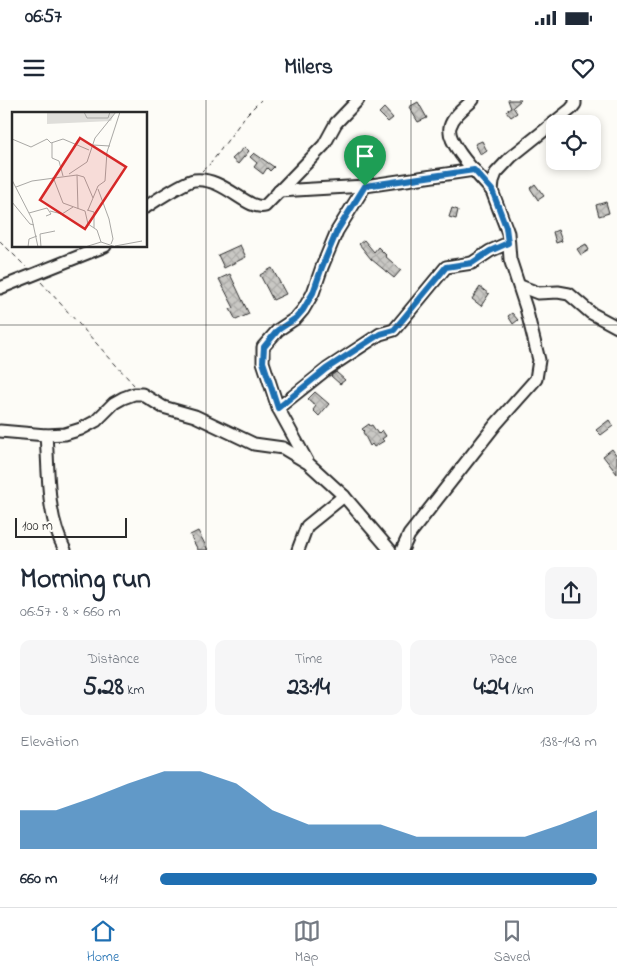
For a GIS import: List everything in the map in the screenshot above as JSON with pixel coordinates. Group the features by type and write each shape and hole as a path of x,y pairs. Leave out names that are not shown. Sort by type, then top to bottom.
{"street":[{"path":"148,206 192,180 207,180 220,184 259,208 265,206 324,145 336,123 358,100"},
{"path":"402,550 409,535 496,424 536,379 539,360 520,286 510,259 506,227 492,190 454,145 449,134 455,116 472,100"},
{"path":"492,190 493,181 503,165 571,109 575,104 575,100"},
{"path":"280,191 365,186 474,170"},
{"path":"308,463 278,408 263,362 264,347 278,330 296,318 303,310 313,293 337,231 365,186"},
{"path":"278,408 326,369 380,334 394,330 446,267 472,263 490,251 508,243"},
{"path":"0,288 100,248"},
{"path":"520,286 538,293 558,292 569,294 591,313 617,327"},
{"path":"0,431 46,435 65,434 82,429 96,421 114,403 134,394 142,394 163,407 195,416 254,444 283,448 308,463 344,496 390,550"},
{"path":"46,435 52,512 60,541 65,550"},
{"path":"298,550 308,526 344,496"}],"path":[{"path":"192,180 210,164 246,115 261,100"},
{"path":"0,241 46,286 142,394"}],"building":[{"path":"508,100 521,100 513,107 517,113 511,117 506,111 511,108"},
{"path":"418,102 427,118 418,122 409,107"},
{"path":"384,108 393,118 388,122 379,113"},
{"path":"482,141 487,151 481,155 475,144"},
{"path":"245,147 249,151 238,164 232,159"},
{"path":"254,153 274,167 270,171 267,168 263,174 254,167 257,163 250,157"},
{"path":"535,184 544,196 538,200 530,188"},
{"path":"606,202 609,213 599,216 596,205"},
{"path":"452,208 458,210 456,219 449,217"},
{"path":"558,230 562,241 556,243 553,232"},
{"path":"364,240 374,252 378,247 401,270 394,278 371,259 359,244"},
{"path":"586,244 589,250 581,255 577,249"},
{"path":"240,245 246,257 224,268 218,255"},
{"path":"272,268 286,294 273,300 260,275"},
{"path":"230,274 249,314 236,320 230,309 234,308 219,279"},
{"path":"480,287 489,294 481,306 472,299"},
{"path":"512,313 518,320 513,324 508,316"},
{"path":"336,372 345,380 340,384 331,376"},
{"path":"315,392 329,404 319,416 313,410 316,406 308,399"},
{"path":"609,420 613,426 601,435 596,430"},
{"path":"369,424 370,426 372,425 378,434 382,430 386,436 382,439 384,441 374,447 372,444 370,446 362,429"},
{"path":"612,449 617,456 617,474 603,456"},
{"path":"198,531 208,550 198,550 190,535"}],"route":[{"path":"474,170 492,190 508,233 508,243 495,248 472,263 446,267 392,332 380,334 326,369 278,408 263,362 264,347 278,330 296,318 303,310 313,293 337,231 365,186 474,170"}]}
